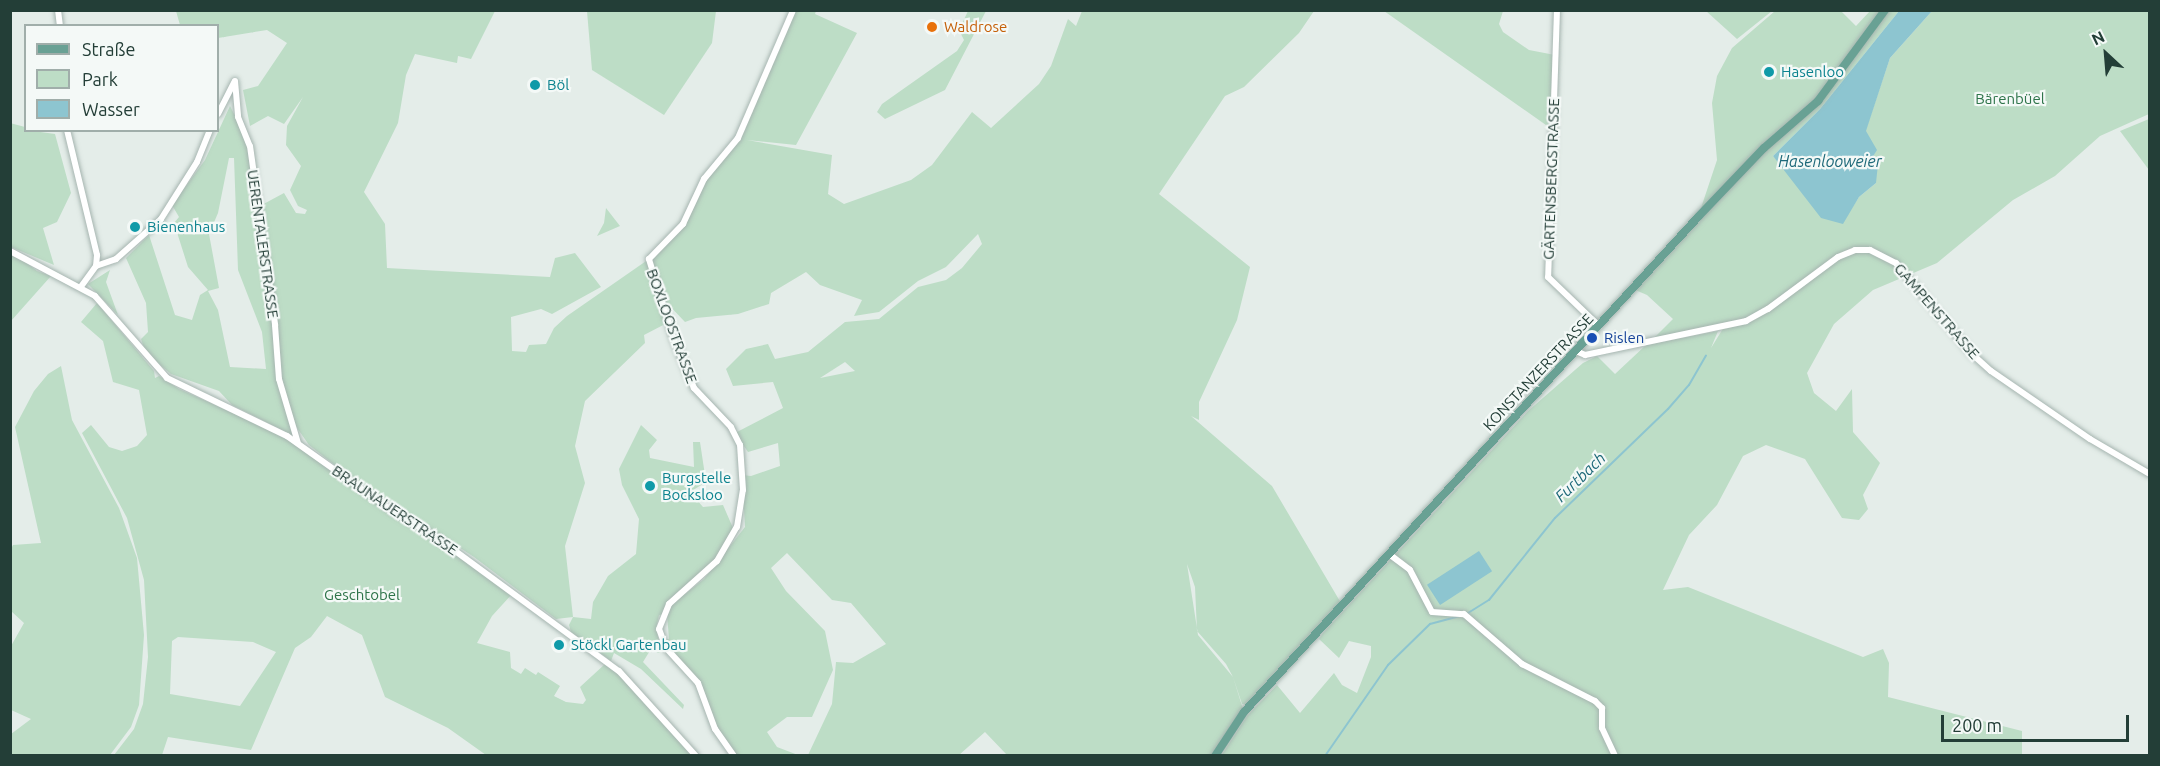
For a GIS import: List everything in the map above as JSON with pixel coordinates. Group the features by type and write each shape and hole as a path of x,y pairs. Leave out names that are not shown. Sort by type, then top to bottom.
{"main road":[{"name":"KONSTANZERSTRASSE","path":"1215,756 1244,712 1389,554 1749,163 1818,101 1886,10"}],"street":[{"name":"BOXLOOSTRASSE","path":"734,756 715,729 698,683 666,648 659,629 669,604 717,561 737,527 743,490 740,445 731,427 694,388 674,340 649,259 683,224 704,179 738,138 793,10"},
{"name":"GÄRTENSBERGSTRASSE","path":"1557,10 1548,277 1599,326"},
{"name":"UERENTALERSTRASSE","path":"219,112 235,81 238,117 250,146 275,325 279,379 298,442"},
{"path":"67,132 96,250 96,266"},
{"path":"81,287 96,266 116,259 161,219 197,162 209,132"},
{"name":"GAMPENSTRASSE","path":"1576,351 1585,355 1746,321 1768,309 1838,256 1855,250 1870,250 1896,263 1972,354 1991,371 2090,440 2150,474"},
{"name":"BRAUNAUERSTRASSE","path":"10,251 81,287 104,304 150,363 167,378 298,442 391,510 439,539 619,671 696,756"},
{"path":"1389,554 1408,568 1430,611 1464,614 1522,664 1595,701 1602,708 1602,728 1615,756"}],"green space":[{"path":"176,11 495,11 471,59 458,56 457,63 415,54 406,75 398,123 364,192 385,224 387,268 550,277 555,258 575,253 601,287 552,314 541,309 511,317 512,351 526,352 529,345 546,344 554,328 567,316 649,259 683,224 704,179 738,138 793,11 816,11 815,14 857,33 796,145 747,140 832,155 828,194 844,204 911,180 932,165 972,112 991,128 1039,84 1051,66 1068,19 1076,26 1082,11 1314,11 1299,33 1244,87 1225,96 1159,194 1250,267 1237,320 1199,402 1199,420 1191,416 1272,486 1341,603 1247,704 1242,704 1233,677 1243,709 1211,755 1007,755 985,732 959,755 808,755 832,704 836,662 853,663 886,644 851,603 832,600 787,553 771,568 786,591 825,631 833,670 812,717 787,717 767,732 777,747 798,755 736,755 717,729 703,689 670,649 658,653 651,649 643,662 684,705 683,709 641,669 614,653 611,661 571,632 569,625 573,617 556,619 474,557 336,466 309,445 293,422 294,436 232,405 219,391 171,374 146,353 141,339 148,332 146,303 126,258 149,235 175,315 192,320 200,295 208,290 188,267 174,223 179,217 172,205 205,160 230,106 250,146 253,207 284,401 258,207 284,193 296,213 305,214 307,210 298,206 290,190 301,166 286,145 287,126 303,97 284,124 268,116 250,126 243,90 258,86 287,43 267,30 219,38 219,24 180,24","holes":["229,158 234,158 238,270 262,332 266,369 230,367 218,310 208,291 219,288 209,234 218,213","978,234 982,244 962,268 946,280 918,287 879,319 845,322 808,352 775,359 768,344 746,349 726,369 733,386 773,382 783,408 735,433 748,452 778,443 780,466 751,476 742,475 745,527 704,579 684,595 715,559 733,528 723,505 703,507 690,492 706,482 700,442 693,442 694,467 650,458 649,450 657,440 641,425 619,469 622,485 639,519 636,554 608,576 593,602 591,619 573,617 565,546 585,483 575,446 585,401 645,343 644,335 669,322 664,300 685,322 696,318 738,314 769,304 771,293 806,272 820,285 862,300 854,316 879,312 918,281 946,267","845,362 855,371 820,378","1187,564 1195,587 1197,628","667,614 669,639 659,641 656,629 659,615","1197,632 1226,664 1233,677"]},
{"path":"587,11 716,11 712,43 664,115 592,70"},
{"path":"968,11 986,11 945,90 885,119 877,112 882,104 957,51 964,40 959,30"},
{"path":"1384,11 1503,11 1499,24 1503,32 1529,50 1555,55 1553,130"},
{"path":"1706,11 1772,11 1737,39"},
{"name":"Bärenbüel","path":"1775,11 1841,11 1856,26 1870,11 1899,11 1820,109 1773,156 1833,219 1842,223 1859,197 1876,183 1872,158 1876,150 1865,132 1890,58 1932,11 2149,11 2149,114 2100,136 2055,176 2013,200 1937,263 1873,290 1834,324 1807,373 1814,393 1836,411 1852,389 1853,432 1880,463 1863,495 1868,509 1859,520 1842,518 1805,459 1766,445 1743,456 1717,505 1689,535 1663,590 1688,587 1863,657 1883,649 1889,663 1888,697 2022,731 2022,755 1221,756 1247,716 1277,685 1300,713 1334,673 1342,685 1357,693 1371,657 1371,646 1349,641 1339,658 1319,639 1323,633 1528,411 1583,363 1597,356 1615,374 1646,345 1718,331 1711,348 1724,327 1651,341 1673,319 1647,295 1633,289 1698,217 1717,160 1712,103 1717,76 1732,48"},
{"path":"2149,119 2149,170 2120,131"},
{"path":"10,123 24,127 24,132 55,134 71,193 57,222 43,228 54,265 11,247"},
{"path":"606,208 620,226 597,236 604,223"},
{"path":"11,251 37,271 51,276 11,321"},
{"path":"110,270 106,282 118,315 88,284"},
{"name":"Geschtobel","path":"97,303 154,371 155,378 159,376 179,389 276,432 513,593 492,616 477,643 510,652 511,668 521,674 525,668 536,675 538,672 560,686 554,696 566,702 583,704 586,700 580,687 605,664 628,683 692,755 486,755 448,728 385,697 362,635 327,616 311,637 295,648 251,750 168,737 162,755 114,755 134,729 143,704 148,657 144,580 127,518 82,433 91,425 109,447 122,451 137,446 147,435 139,390 113,382 103,341 81,322","holes":["178,637 253,642 276,652 240,706 170,694 172,641"]},
{"path":"61,366 72,420 119,508 137,558 144,635 139,705 131,727 110,755 11,755 11,734 31,719 11,710 11,646 24,623 11,611 11,549 13,545 41,543 15,427 34,391 48,374"}],"water":[{"name":"Hasenlooweier","path":"1899,11 1932,11 1890,58 1866,131 1877,150 1872,158 1878,164 1876,183 1859,197 1843,224 1821,218 1773,156 1820,109"},
{"path":"1479,551 1492,571 1440,605 1427,585"}],"waterway":[{"name":"Furtbach","path":"1468,613 1489,600 1555,518 1668,409 1689,385 1706,356"},
{"name":"Furtbach","path":"1325,756 1388,665 1430,624 1459,616"}],"place":[{"name":"Waldrose","path":"932,27"},
{"name":"Hasenloo","path":"1769,72"},
{"name":"Böl","path":"535,85"},
{"name":"Bienenhaus","path":"135,227"},
{"name":"Rislen","path":"1592,338"},
{"name":"Burgstelle Bocksloo","path":"650,486"},
{"name":"Stöckl Gartenbau","path":"559,645"}]}
